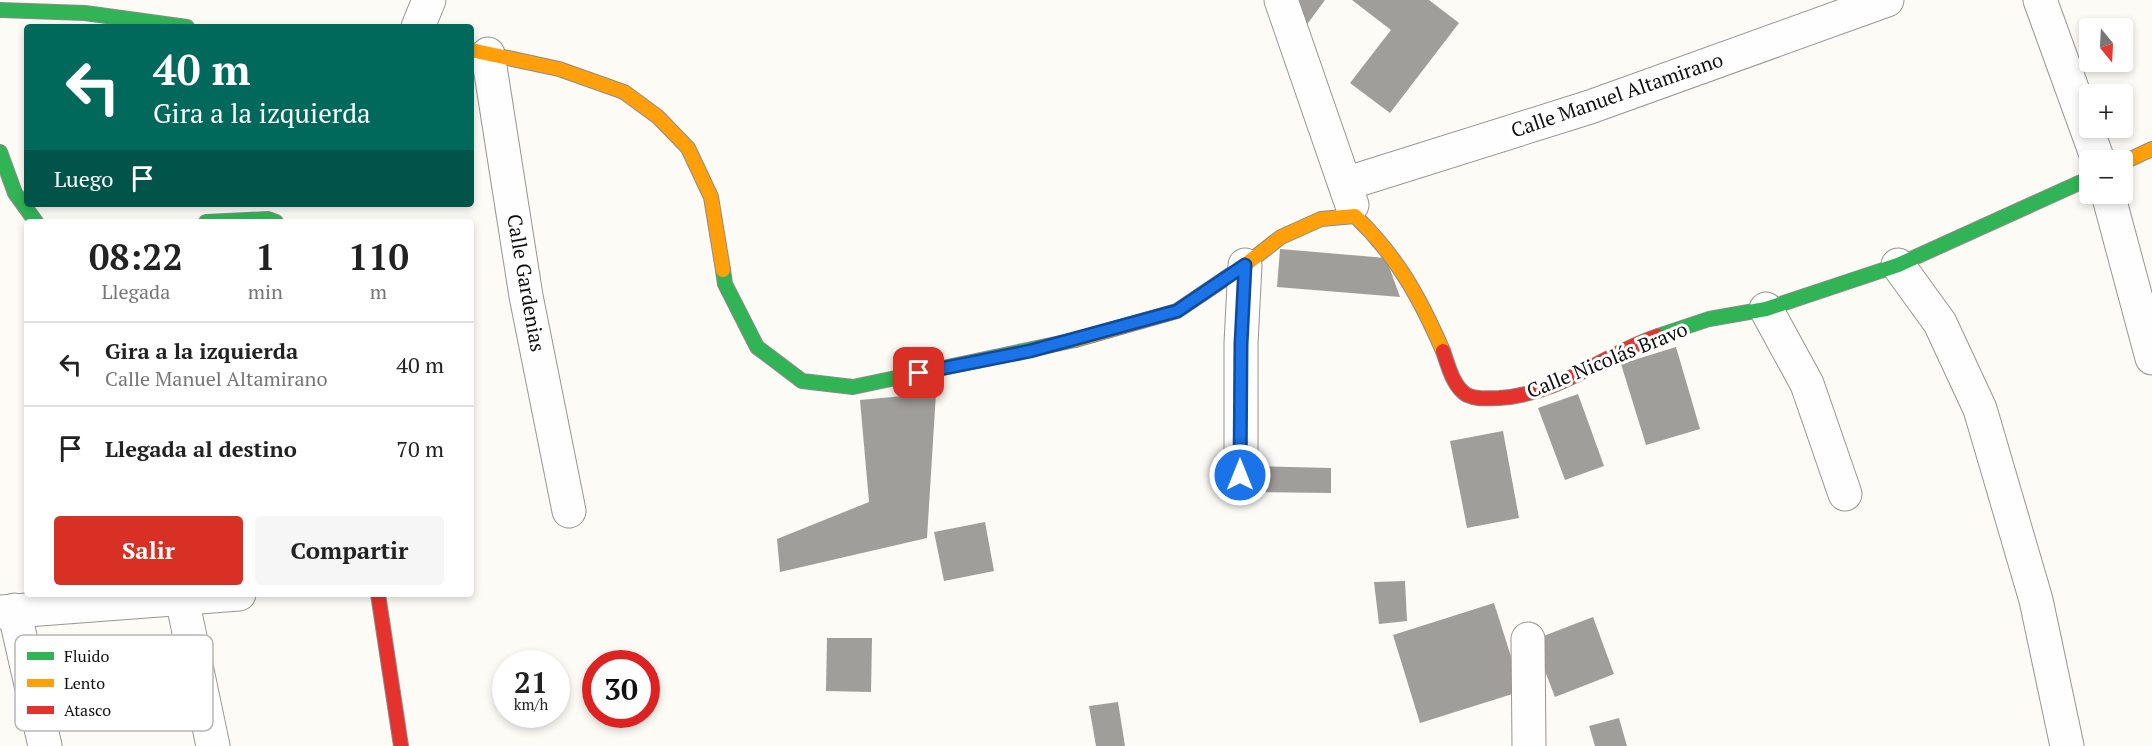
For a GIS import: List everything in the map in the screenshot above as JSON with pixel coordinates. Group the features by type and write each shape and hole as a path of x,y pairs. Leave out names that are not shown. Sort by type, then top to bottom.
{"street":[{"path":"418,24 429,0"},
{"name":"Calle Nicolás Bravo","path":"1281,0 1355,216 1379,239 1406,275 1428,316 1456,383 1466,394 1480,399 1525,396 1565,381 1650,339 1709,319 1766,309 1898,265 2079,183"},
{"name":"Calle Manuel Altamirano","path":"1345,184 1590,107 1887,0"},
{"path":"2040,0 2094,150"},
{"path":"0,10 85,13 165,24"},
{"path":"480,52 559,69 624,92 658,117 688,148 711,197 725,284 757,347 802,381 853,387 1030,351 1125,327 1177,311 1245,265 1281,237 1321,219 1355,216"},
{"name":"Calle Gardenias","path":"480,52 569,511"},
{"path":"2133,158 2152,148"},
{"path":"0,152 15,193 24,205"},
{"path":"2111,204 2152,358"},
{"path":"1240,475 1241,344 1245,265"},
{"path":"1898,265 1940,323 1980,409 2036,600 2067,746"},
{"path":"1766,309 1807,384 1845,494"},
{"path":"15,639 7,611 169,597"},
{"path":"181,597 189,635"},
{"path":"378,597 401,746"},
{"path":"1528,639 1529,746"},
{"path":"41,731 45,746"},
{"path":"210,731 213,746"}],"building":[{"path":"1294,0 1325,0 1300,34"},
{"path":"1352,0 1429,0 1459,23 1390,113 1350,83 1391,30"},
{"path":"1280,249 1386,258 1400,297 1277,287"},
{"path":"1676,347 1700,429 1646,445 1621,364"},
{"path":"936,393 927,538 780,572 777,539 869,502 860,400"},
{"path":"1578,394 1604,466 1565,480 1538,408"},
{"path":"1503,431 1519,518 1467,528 1450,441"},
{"path":"1250,466 1331,468 1331,493 1250,492"},
{"path":"985,522 994,571 944,581 934,532"},
{"path":"1405,581 1407,621 1379,624 1374,582"},
{"path":"1494,603 1522,691 1420,723 1393,635"},
{"path":"1593,617 1614,674 1555,697 1533,640"},
{"path":"827,638 872,638 871,692 826,691"},
{"path":"1118,702 1125,746 1096,746 1089,706"},
{"path":"1619,718 1627,746 1595,746 1589,726"}],"traffic: fast":[{"path":"0,10 85,13 165,24"},
{"path":"0,152 15,193 24,205"},
{"path":"1658,336 1709,319 1766,309 1898,265 2079,183"},
{"path":"25,207 34,219"},
{"path":"723,270 725,284 757,347 802,381 853,387 1075,340"}],"traffic: slow":[{"path":"474,51 559,69 624,92 658,117 688,148 711,197 723,270"},
{"path":"2133,158 2152,149"},
{"path":"1075,340 1177,311 1245,265 1281,237 1321,219 1355,216 1395,262 1416,296 1443,351"}],"traffic: jam":[{"path":"1443,351 1452,375 1462,391 1475,398 1499,398 1522,395 1562,382 1618,353 1658,336"},
{"path":"378,597 401,746"}],"route":[{"path":"919,373 1030,351 1177,311 1245,265 1241,344 1240,475"}]}
